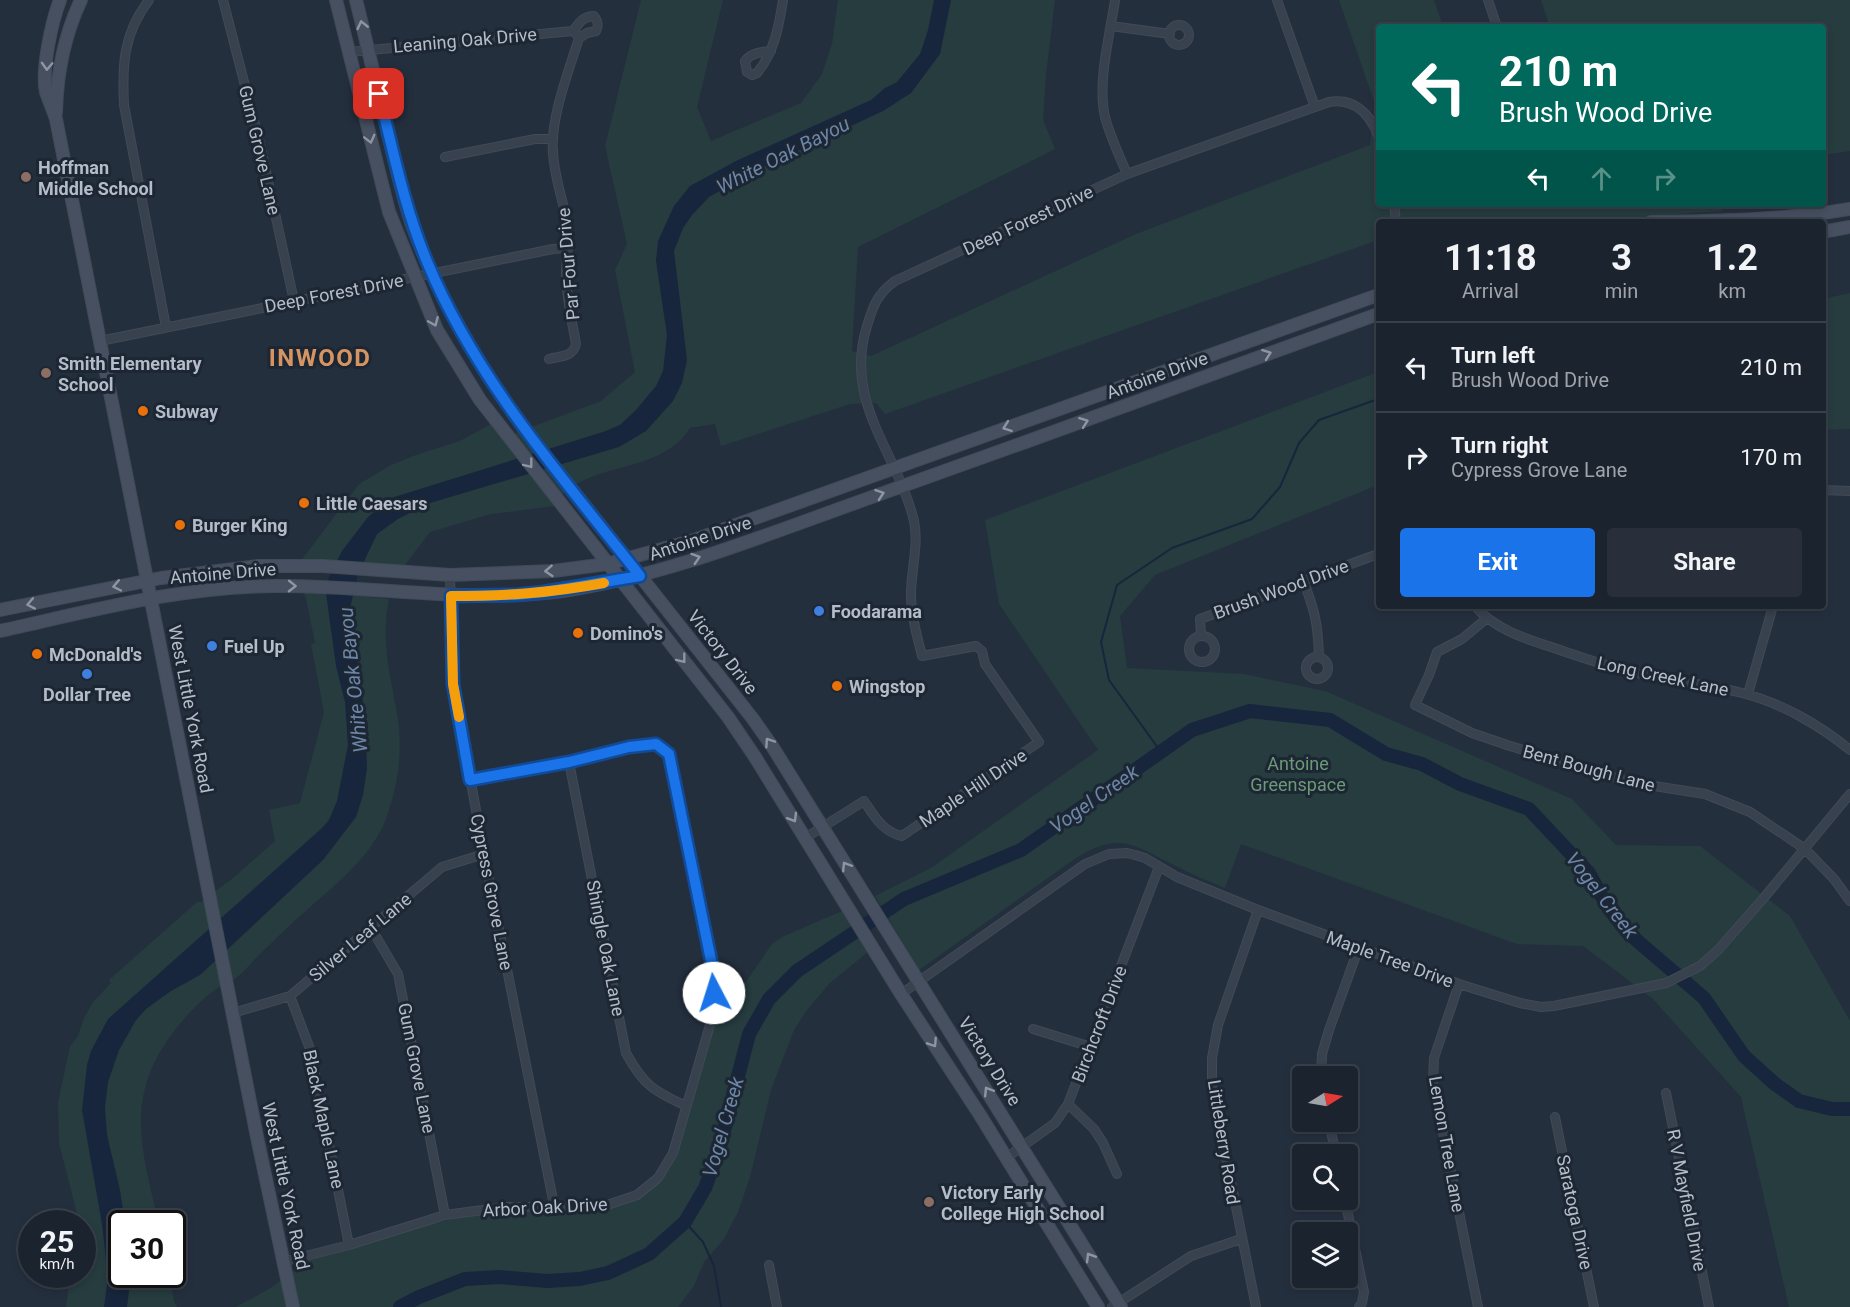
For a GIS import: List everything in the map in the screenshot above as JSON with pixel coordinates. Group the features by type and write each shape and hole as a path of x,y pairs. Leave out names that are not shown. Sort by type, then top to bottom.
{"main road":[{"name":"West Little York Road","path":"60,0 47,50 51,91 282,1262 293,1307"},
{"name":"West Little York Road","path":"51,91 67,36 81,0"},
{"name":"Victory Drive","path":"336,0 389,212 437,330 480,400 728,717 980,1115 1098,1307"},
{"name":"Victory Drive","path":"357,0 412,223 456,323 494,387 526,431 766,738 1023,1146 1117,1306"},
{"path":"51,32 67,36"},
{"path":"1808,219 1850,209"},
{"path":"1826,231 1850,227"},
{"name":"Antoine Drive","path":"0,610 147,580 258,566 322,566 450,575 554,571 607,564 691,541 1376,296"},
{"name":"Antoine Drive","path":"0,631 150,598 228,588 320,587 451,596 519,595 563,591 640,576 753,540 1376,315"},
{"path":"1305,321 1312,338"},
{"path":"1194,361 1201,378"},
{"path":"480,400 494,387"},
{"path":"1045,414 1052,433"},
{"path":"789,506 798,523"},
{"path":"60,598 63,617"},
{"path":"700,681 712,668"}],"street":[{"path":"149,0 133,27 122,72 124,105 166,327"},
{"name":"Gum Grove Lane","path":"223,0 260,144 294,300"},
{"path":"771,51 783,0"},
{"path":"1115,0 1103,103 1108,128 1126,174"},
{"path":"1277,0 1315,106"},
{"path":"1488,0 1496,24"},
{"path":"1111,26 1170,34"},
{"name":"Leaning Oak Drive","path":"349,52 576,34"},
{"name":"Par Four Drive","path":"549,359 570,355 575,351 576,344 567,293 568,225 554,161 552,139 576,34"},
{"name":"Deep Forest Drive","path":"903,486 871,420 862,387 859,362 867,325 882,290 895,281 1126,174 1315,106 1344,101 1358,107 1370,119 1376,131"},
{"path":"444,157 535,139 552,139"},
{"name":"Deep Forest Drive","path":"100,341 294,300 553,249 568,248"},
{"name":"Maple Hill Drive","path":"805,838 864,801 881,825 892,834 902,836 1039,742 985,664 982,651 976,646 922,656 913,617 911,594 914,524 903,486"},
{"path":"1826,490 1850,491"},
{"name":"Brush Wood Drive","path":"1201,635 1200,619 1376,555"},
{"name":"Cypress Grove Lane","path":"450,575 453,684 484,854 554,1205"},
{"path":"1303,580 1315,611 1319,657"},
{"name":"Long Creek Lane","path":"1478,609 1486,619 1527,639 1593,661 1654,677 1748,694 1796,714 1850,750"},
{"path":"1748,694 1772,609"},
{"name":"Bent Bough Lane","path":"1486,619 1462,639 1437,652 1415,705 1472,733 1510,746 1629,782 1705,794 1750,812 1805,849 1834,879 1850,901"},
{"name":"Arbor Oak Drive","path":"282,1262 349,1245 444,1215 506,1207 604,1206 637,1195 658,1178 673,1153 714,1011 714,975 669,754 656,744 629,747 569,762"},
{"path":"470,780 569,762"},
{"name":"Shingle Oak Lane","path":"569,762 626,1053 638,1075 656,1092 686,1106"},
{"name":"Maple Tree Drive","path":"902,994 1085,864 1109,854 1127,853 1145,858 1177,876 1258,910 1500,998 1541,1006 1652,986 1677,979 1707,960 1762,900 1850,794"},
{"name":"Silver Leaf Lane","path":"233,1013 290,996 442,867 484,854"},
{"name":"Birchcroft Drive","path":"1006,1158 1055,1123 1068,1104 1159,867"},
{"name":"Littleberry Road","path":"1256,1307 1212,1087 1212,1058 1218,1025 1258,910"},
{"name":"Gum Grove Lane","path":"371,928 398,974 444,1215"},
{"path":"1321,1066 1322,1054 1329,1030 1359,947"},
{"name":"Lemon Tree Lane","path":"1459,984 1434,1058 1433,1082 1478,1307"},
{"name":"Black Maple Lane","path":"290,996 310,1049 349,1245"},
{"path":"1033,1029 1091,1047"},
{"name":"R V Mayfield Drive","path":"1666,1093 1709,1307"},
{"path":"1068,1104 1094,1129 1117,1174"},
{"name":"Saratoga Drive","path":"1555,1117 1594,1307"},
{"path":"1347,1210 1364,1292 1359,1307"},
{"path":"1117,1306 1191,1256 1241,1239"},
{"path":"769,1265 777,1307"}],"green space":[{"path":"641,0 723,0 697,107 711,141 801,103 822,74 832,44 838,0 1055,0 1043,120 1055,149 858,247 852,351 871,356 1136,234 1370,145 1375,104 1339,0 1434,0 1442,24 1376,24 1376,207 1722,207 1722,211 1649,216 1648,219 1376,219 1376,241 885,414 876,403 850,404 721,446 715,424 690,428 681,439 658,455 580,482 552,503 555,506 491,514 430,532 402,569 303,560 359,484 391,465 460,441 491,424 502,438 601,401 635,372 615,270 627,244 605,146"},
{"path":"1541,0 1850,0 1850,151 1826,155 1826,24 1549,24"},
{"path":"1850,293 1850,429 1826,430 1826,298"},
{"name":"Antoine Greenspace","path":"1376,373 1376,486 1155,575 1120,616 1127,668 1244,674 1325,691 1572,799 1616,845 1700,846 1790,916 1850,1021 1850,1307 1789,1307 1741,1097 1652,998 1583,946 1517,944 1241,844 1225,888 1137,847 1116,843 1104,845 1076,858 919,970 875,896 931,868 1098,750 999,604 985,520"},
{"path":"302,590 389,599 386,646 400,746 398,774 388,814 376,839 350,871 289,926 239,976 216,989 197,1005 174,1031 155,1061 146,1084 141,1129 147,1175 156,1210 108,1210 108,1288 172,1288 177,1307 66,1307 68,1288 96,1288 96,1210 76,1210 59,1143 58,1103 70,1046 78,1036 93,1002 111,983 109,980 197,902 201,902 233,878 275,841 269,810 300,803 324,712 311,644 315,643 306,598"},
{"path":"842,911 869,951 830,983 807,1010 794,1030 771,1090 750,1177 738,1212 724,1239 704,1262 694,1286 678,1307 236,1307 269,1289 294,1271 297,1264 422,1226 500,1211 610,1208 642,1195 659,1182 677,1153 716,1021 729,1017 739,992 772,944 782,937"}],"water":[{"name":"White Oak Bayou","path":"934,0 951,0 940,54 911,93 883,111 759,169 709,197 692,215 683,228 674,251 687,360 682,383 673,401 646,431 619,447 430,503 398,519 377,534 358,574 350,608 365,717 367,768 363,795 356,817 323,860 200,975 171,991 146,1009 136,1020 119,1050 108,1082 105,1107 107,1135 123,1210 108,1210 108,1277 102,1224 82,1110 87,1065 91,1051 108,1019 329,820 337,801 348,745 345,702 336,666 325,586 342,551 368,517 391,498 620,425 656,386 663,371 667,335 656,261 658,241 674,206 690,186 736,161 871,100 885,88 897,82 920,54"},
{"path":"108,1277 108,1288 129,1288 127,1307 104,1307"}],"waterway":[{"path":"1161,752 1109,680 1101,642 1117,585 1172,548 1252,519 1280,487 1299,443 1319,420 1376,400"},
{"name":"Vogel Creek","path":"400,1307 465,1279 499,1277 547,1281 580,1279 608,1273 649,1254 685,1222 705,1188 719,1150 749,1034 769,999 797,971 904,899 1021,850 1192,730 1250,711 1330,720 1386,754 1422,764 1460,784 1529,809 1589,873 1607,906 1627,932 1704,998 1744,1056 1775,1084 1799,1101 1832,1109 1850,1109"},
{"path":"685,1222 703,1242 714,1266 721,1307"}],"slow traffic":[{"path":"459,717 453,684 451,596 519,595 563,591 604,583"}],"place":[{"name":"Hoffman Middle School","path":"26,177"},
{"name":"Smith Elementary School","path":"46,373"},
{"name":"Subway","path":"143,411"},
{"name":"Little Caesars","path":"304,503"},
{"name":"Burger King","path":"180,525"},
{"name":"Foodarama","path":"819,611"},
{"name":"Domino's","path":"578,633"},
{"name":"Fuel Up","path":"212,646"},
{"name":"McDonald's","path":"37,654"},
{"name":"Dollar Tree","path":"87,674"},
{"name":"Wingstop","path":"837,686"},
{"name":"Victory Early College High School","path":"929,1202"}],"district":[{"name":"INWOOD","path":"320,358"}],"route":[{"path":"379,94 394,161 412,223 429,267 456,323 494,387 526,431 640,576 563,591 515,595 451,596 453,684 470,780 569,762 629,747 656,744 669,754 714,975 714,993"}]}
